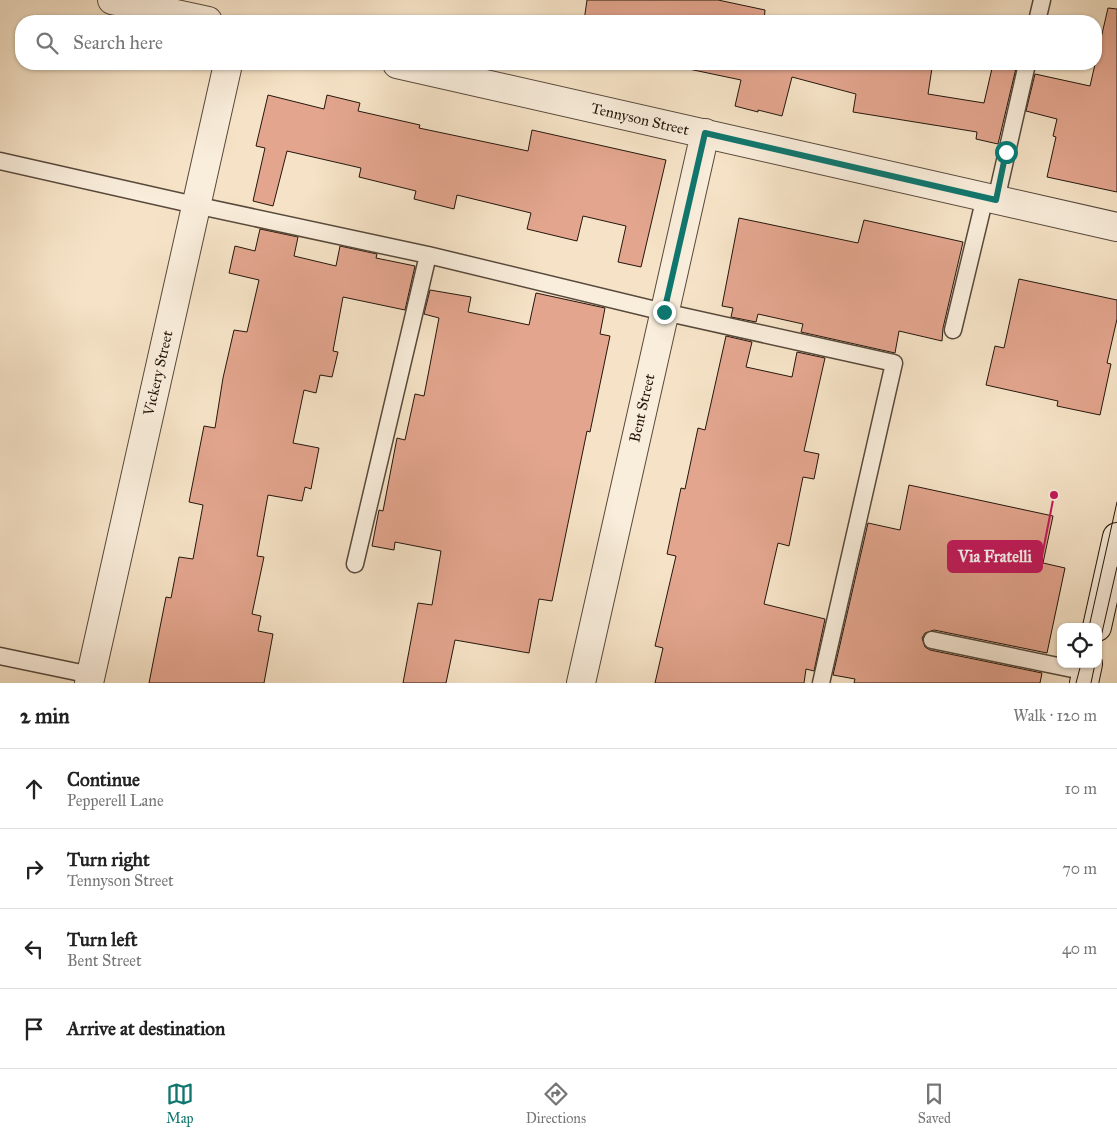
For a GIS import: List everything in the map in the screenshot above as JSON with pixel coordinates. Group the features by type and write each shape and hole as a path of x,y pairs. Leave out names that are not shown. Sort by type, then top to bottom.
{"street":[{"path":"112,0 181,15"},
{"name":"Vickery Street","path":"90,679 227,70"},
{"name":"Tennyson Street","path":"423,70 1117,227"},
{"name":"Bent Street","path":"581,683 705,133"},
{"path":"1098,623 1117,537"}],"lane":[{"path":"1038,15 1042,0"},
{"path":"953,330 1025,70"},
{"path":"0,161 428,255 664,312 894,363 821,683"},
{"path":"355,564 428,255"},
{"path":"932,640 1086,673"},
{"path":"0,656 90,679"}],"building":[{"path":"587,0 718,0 765,10 765,15 585,15"},
{"path":"1108,8 1117,9 1117,192 1047,177 1056,137 1053,136 1057,119 1026,111 1035,74 1090,86 1094,70 1102,70 1102,34"},
{"path":"694,70 932,70 928,94 984,103 992,70 1016,70 998,144 976,139 977,132 853,112 856,94 792,77 782,116 758,110 758,112 735,106 741,80"},
{"path":"268,95 324,109 327,95 360,103 358,111 420,125 419,128 528,151 532,130 666,160 641,267 618,262 626,226 583,216 577,241 527,229 531,213 457,195 454,209 414,199 416,191 359,177 361,168 287,151 273,206 253,201 265,148 256,146"},
{"path":"739,218 858,243 864,220 963,242 943,328 942,341 899,331 895,353 801,332 803,324 758,314 756,322 731,317 733,308 722,306"},
{"path":"260,229 298,237 294,256 336,266 340,246 377,254 376,258 415,266 405,310 343,297 333,351 338,352 332,377 320,375 316,393 304,390 293,443 319,448 311,489 305,487 302,501 268,495 257,556 264,557 252,614 261,616 258,631 273,634 264,683 149,683 166,597 171,598 179,557 193,559 203,505 189,502 204,426 215,428 223,378 234,330 247,332 259,280 229,273 235,246 255,251"},
{"path":"1019,279 1117,300 1117,319 1107,363 1111,364 1100,415 1057,406 1058,401 986,385 995,346 1004,348"},
{"path":"430,290 471,297 468,312 529,325 536,293 605,308 600,334 610,336 590,432 587,431 552,601 539,599 529,653 455,640 446,683 403,683 418,603 432,605 441,551 395,542 394,550 372,546 379,510 383,511 397,438 405,440 415,394 424,396 439,318 424,314"},
{"path":"726,336 752,342 746,367 792,377 797,352 825,358 804,451 819,454 814,479 803,477 789,546 778,543 764,604 825,619 814,671 806,669 804,683 655,683 663,648 655,646 676,556 667,554 681,488 685,489 698,428 705,430"},
{"path":"909,485 1053,516 1043,563 1065,568 1047,653 934,630 925,633 922,638 925,647 930,650 1042,673 1040,683 854,683 855,679 833,675 868,523 900,530"}],"tram line":[{"path":"1090,623 1117,502"},
{"path":"1102,633 1117,567"},
{"path":"1076,683 1080,668"},
{"path":"1091,683 1094,668"}],"place":[{"name":"Via Fratelli","path":"1054,495"}],"route":[{"path":"664,312 705,133 996,200 1006,152"}]}
